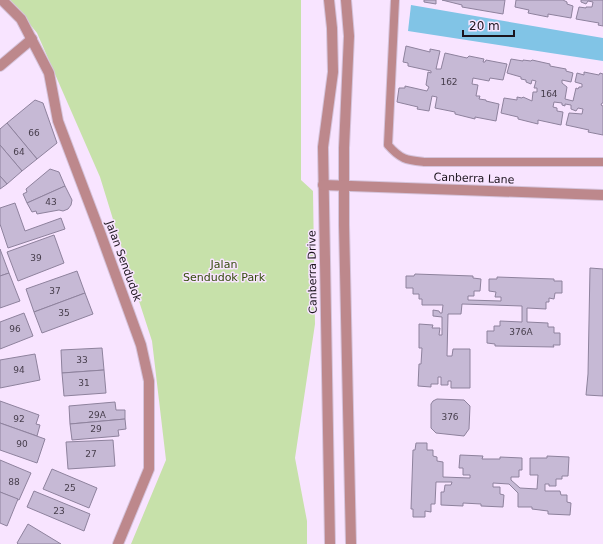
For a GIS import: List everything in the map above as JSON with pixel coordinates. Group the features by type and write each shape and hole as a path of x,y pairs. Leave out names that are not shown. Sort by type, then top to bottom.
{"street":[{"name":"Jalan Sendudok","path":"2,0 20,19 49,73 58,120 141,345 149,382 149,469 118,544"},
{"name":"Canberra Drive","path":"329,0 332,28 333,72 323,147 323,185 330,544"},
{"path":"346,0 349,36 344,148 344,186 351,544"},
{"path":"0,66 32,39"},
{"name":"Canberra Lane","path":"323,185 603,195"}],"lane":[{"path":"395,0 388,145 396,154 406,160 425,162 603,162"}],"green space":[{"name":"Jalan Sendudok Park","path":"10,0 301,0 301,180 313,191 315,324 295,458 307,521 307,544 131,544 166,460 152,341 100,177 37,33"}],"water":[{"path":"411,5 603,38 603,61 408,31"}],"building":[{"path":"424,0 436,0 436,4 424,2"},
{"path":"442,0 505,0 503,14 462,7 462,5"},
{"path":"516,0 563,0 567,2 567,4 573,6 571,18 548,14 548,17 528,13 529,10 515,7"},
{"path":"581,0 603,0 603,26 598,25 599,23 576,19 579,7 592,7 593,2 588,1 586,4 581,2"},
{"path":"406,46 430,52 430,49 440,51 436,69 441,69 445,53 467,58 469,56 484,59 483,62 486,60 507,64 503,80 490,78 489,81 473,78 472,84 478,85 476,96 480,96 479,99 499,104 496,121 475,117 475,119 455,114 455,112 435,108 437,97 432,96 429,111 417,109 418,107 397,102 399,88 405,88 405,86 427,91 429,87 426,85 428,72 431,73 431,71 408,66 408,63 403,62"},
{"path":"511,59 523,61 532,60 550,64 550,66 566,69 566,71 573,73 571,82 562,80 562,83 567,87 565,99 573,101 576,88 578,89 579,87 582,87 582,84 575,82 577,73 584,75 584,72 599,75 600,73 603,74 603,103 601,105 603,106 603,135 566,125 569,113 582,114 583,109 578,108 576,111 571,109 571,105 565,104 565,106 562,105 562,103 554,102 553,107 557,108 557,111 563,112 561,125 538,120 538,124 501,113 504,98 517,100 517,97 523,97 532,101 533,92 537,92 537,88 534,88 536,81 532,80 531,84 526,82 526,80 521,79 521,77 507,73"},
{"path":"35,100 43,103 57,143 37,159 7,123"},
{"path":"7,123 37,159 22,171 0,145 0,129"},
{"path":"0,145 22,171 7,184 0,176"},
{"path":"50,169 59,172 65,186 27,203 23,194 27,192 26,189"},
{"path":"0,176 7,184 0,189"},
{"path":"65,186 72,200 68,209 37,214 36,211 32,212 27,203"},
{"path":"15,203 25,231 61,218 65,229 8,248 0,224 0,208"},
{"path":"54,235 64,263 18,281 7,252"},
{"path":"0,249 9,273 0,276"},
{"path":"590,268 603,269 603,396 586,395 588,374"},
{"path":"77,271 85,293 34,312 26,289"},
{"path":"9,273 20,301 0,308 0,276"},
{"path":"415,274 473,276 473,278 481,279 480,291 474,291 474,296 468,296 468,300 501,301 501,297 495,297 496,292 489,291 489,279 497,279 497,277 554,279 554,281 562,281 562,293 555,293 554,299 549,298 549,302 546,302 546,309 527,308 527,322 548,323 548,327 554,327 554,333 560,333 560,345 553,345 554,347 495,346 495,344 487,343 487,331 494,331 494,326 500,326 500,321 522,322 522,306 462,304 461,314 448,314 447,356 452,356 453,349 470,349 470,388 451,388 451,381 448,381 448,385 441,385 441,377 438,377 438,384 431,384 431,387 418,386 419,364 421,364 422,348 419,348 419,324 433,325 432,328 440,328 439,335 442,335 442,317 433,316 433,310 442,313 443,305 422,305 422,299 419,299 419,294 413,294 413,288 406,288 406,276 414,276"},
{"path":"85,293 93,314 42,333 34,312"},
{"path":"24,313 33,336 0,349 0,322"},
{"path":"102,348 104,370 62,373 61,350"},
{"path":"35,354 40,380 0,388 0,360"},
{"path":"104,370 106,393 64,396 62,373"},
{"path":"437,399 464,400 470,406 469,429 464,436 436,433 431,428 431,404"},
{"path":"0,401 39,415 36,424 40,425 37,436 0,423"},
{"path":"115,402 116,410 125,410 125,419 70,424 69,406"},
{"path":"125,419 126,429 118,430 119,436 72,440 70,424"},
{"path":"0,423 45,439 37,463 0,450"},
{"path":"113,440 115,466 68,469 66,442"},
{"path":"416,443 427,443 427,450 433,450 433,456 437,457 437,461 443,462 443,477 470,478 470,475 463,475 463,468 459,468 460,455 483,456 482,459 500,459 500,457 522,458 522,470 519,470 519,477 511,477 511,480 520,488 537,489 538,475 530,475 530,458 547,458 547,456 569,457 568,476 562,476 562,479 556,479 556,486 549,486 549,484 545,484 545,491 560,491 561,495 567,495 567,502 571,503 570,515 548,514 548,511 532,509 532,507 518,507 518,493 509,484 493,483 493,487 500,487 500,494 504,495 503,507 463,503 463,506 441,505 441,492 444,492 445,485 451,485 452,482 436,482 435,504 431,504 431,512 425,511 425,517 413,517 413,509 411,509 413,450 415,450"},
{"path":"0,460 31,473 19,500 0,492"},
{"path":"52,469 97,488 89,508 43,489"},
{"path":"34,491 90,514 84,531 27,507"},
{"path":"0,492 18,499 7,526 0,523"},
{"path":"28,524 61,544 18,544 17,543"}]}
